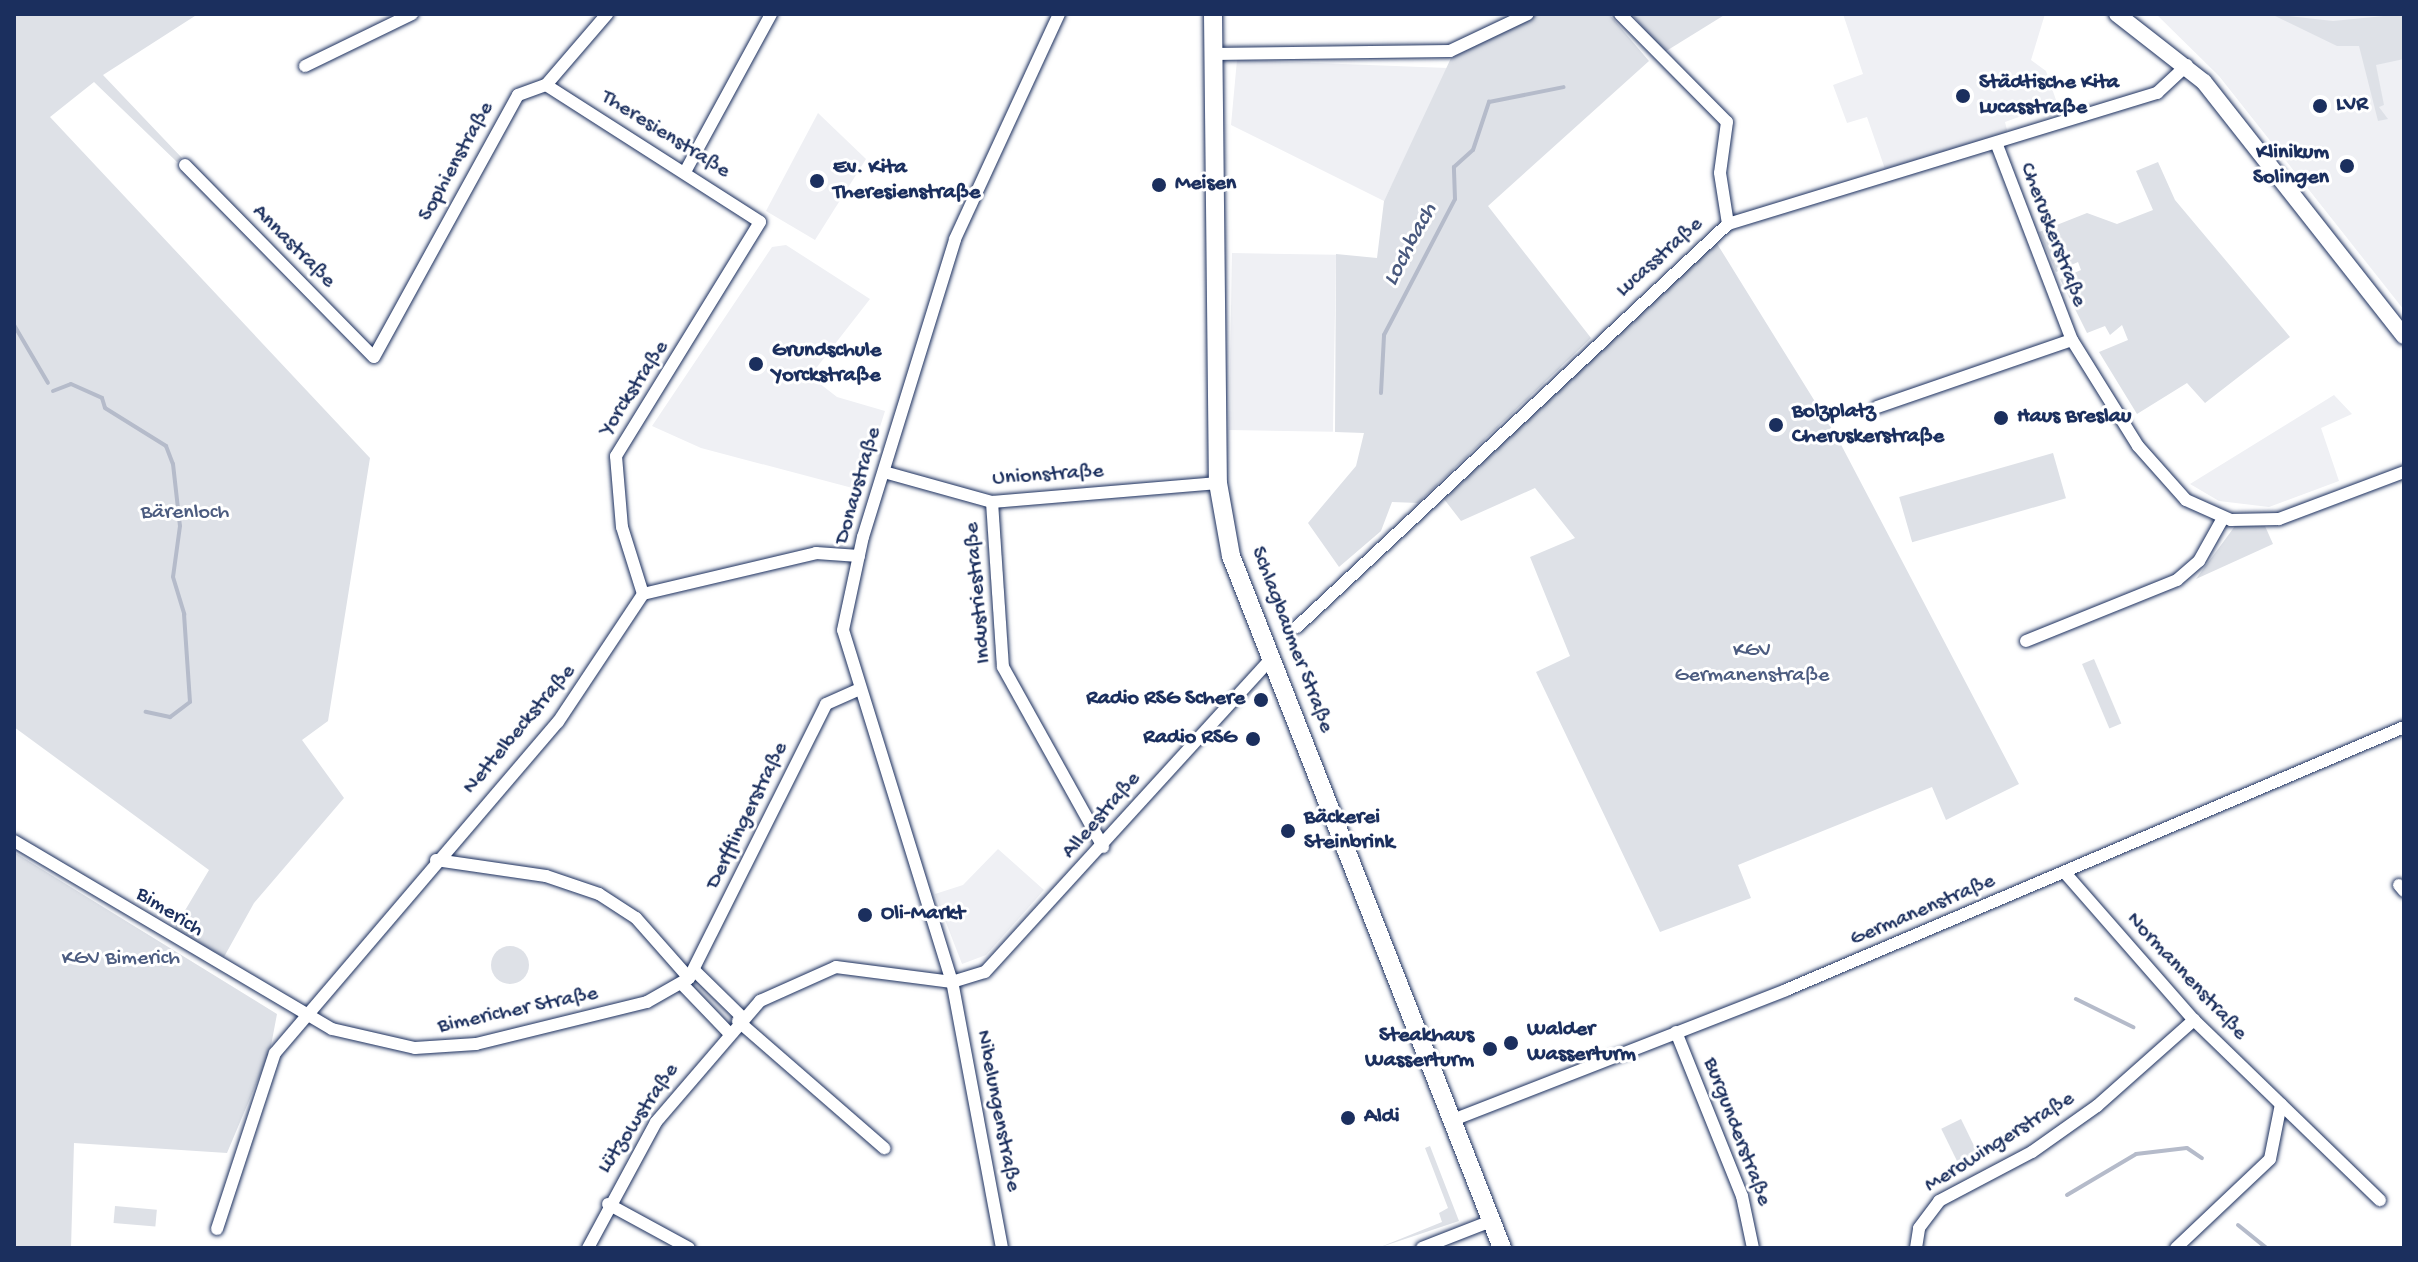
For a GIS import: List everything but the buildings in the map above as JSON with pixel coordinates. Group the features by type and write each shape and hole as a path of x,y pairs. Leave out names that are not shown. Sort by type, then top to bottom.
{"main road":[{"name":"Schlagbaumer Straße","path":"1213,14 1218,483 1231,556 1502,1248"}],"street":[{"path":"305,66 412,14"},
{"name":"Sophienstraße","path":"374,357 518,95 546,85 607,14"},
{"path":"685,172 771,14"},
{"name":"Donaustraße","path":"952,982 843,630 859,556 955,239 1059,14"},
{"path":"1213,54 1450,51 1528,14"},
{"path":"1620,14 1727,122 1720,173 1728,224"},
{"path":"2117,14 2187,65 2404,336"},
{"name":"Lucasstraße","path":"1297,627 1728,224 1799,197 1866,186 2157,93 2187,65"},
{"name":"Theresienstraße","path":"546,85 760,222"},
{"name":"Cheruskerstraße","path":"1997,145 2072,340 2171,487 2223,518 2279,519 2404,472"},
{"name":"Annastraße","path":"185,165 374,357"},
{"name":"Yorckstraße","path":"643,594 622,527 616,456 760,222"},
{"name":"Cheruskerstraße","path":"1877,407 2072,340"},
{"name":"Unionstraße","path":"884,472 992,502 1218,483"},
{"name":"Industriestraße","path":"992,502 1003,667 1103,847"},
{"path":"2026,641 2177,580 2199,561 2223,518"},
{"path":"643,594 816,553 859,556"},
{"name":"Nettelbeckstraße","path":"304,1017 582,692 643,594"},
{"name":"Alleestraße","path":"952,982 995,964 1271,659"},
{"name":"Derfflingerstraße","path":"689,978 826,704 859,689"},
{"name":"Germanenstraße","path":"1453,1120 2066,874 2404,727"},
{"name":"Bimerich","path":"14,841 304,1017"},
{"path":"436,860 546,876 599,894 636,918 689,978 728,1032"},
{"name":"Normannenstraße","path":"2066,874 2194,1020 2380,1200"},
{"name":"Lützowstraße","path":"588,1248 608,1204 656,1122 740,1019 780,989 836,967 952,982"},
{"path":"689,978 740,1019 884,1148"},
{"name":"Bimericher Straße","path":"304,1017 402,1046 443,1048 567,1025 689,978"},
{"name":"Nibelungenstraße","path":"952,982 1002,1248"},
{"path":"217,1229 275,1053 304,1017"},
{"name":"Merowingerstraße","path":"1916,1248 1919,1228 1939,1201 2032,1152 2097,1106 2194,1020"},
{"name":"Burgunderstraße","path":"1676,1032 1742,1196 1753,1248"},
{"path":"2176,1248 2270,1159 2281,1104"},
{"path":"608,1204 689,1248"},
{"path":"1422,1248 1491,1221"}],"shaded area":[{"name":"Städtische Kita Lucasstraße","path":"1843,14 2045,14 2031,60 2046,71 2057,103 2005,122 2008,134 1885,169 1867,117 1847,123 1833,85 1863,74"},
{"name":"Klinikum Solingen","path":"2156,14 2404,14 2404,310 2219,76"},
{"path":"1237,60 1448,68 1384,201 1231,125"},
{"name":"Ev. Kita Theresienstraße","path":"818,113 866,159 815,240 766,211"},
{"name":"Grundschule Yorckstraße","path":"786,245 870,299 810,376 837,397 885,411 860,490 701,448 652,426 772,247"},
{"path":"1232,253 1336,255 1333,432 1229,430"},
{"path":"2334,395 2352,414 2321,428 2339,481 2269,507 2219,501 2190,484"},
{"path":"998,849 1044,890 986,955 962,964 935,894 963,885"}],"green space":[{"name":"Bärenloch","path":"14,14 198,14 103,75 182,158 177,162 94,82 50,117 370,458 328,721 302,740 344,798 254,903 224,957 174,929 209,870 14,727"},
{"path":"1537,14 1609,14 1649,61 1488,206 1591,338 1418,503 1392,502 1381,531 1339,567 1308,523 1356,466 1364,433 1335,432 1336,254 1377,258 1384,201 1451,58"},
{"path":"1632,14 1726,14 1663,53"},
{"path":"2271,14 2333,21 2404,14 2404,59 2376,65 2384,105 2379,107 2388,119 2378,121 2359,46 2337,46"},
{"path":"2158,162 2175,200 2290,337 2205,403 2187,383 2137,414 2099,352 2128,340 2122,325 2110,335 2105,326 2087,333 2060,279 2081,270 2078,262 2056,272 2039,232 2087,213 2117,224 2153,210 2136,171"},
{"name":"KGV Germanenstraße","path":"1716,242 1837,437 2019,784 1946,820 1932,787 1738,865 1751,898 1660,932 1536,672 1570,656 1530,557 1575,538 1535,488 1461,521 1444,499"},
{"path":"2053,453 2066,498 1912,542 1899,497"},
{"path":"2235,526 2265,526 2273,544 2196,579"},
{"path":"2094,659 2121,723 2109,729 2082,664"},
{"name":"KGV Bimerich","path":"14,852 277,1014 270,1051 227,1153 74,1143 71,1248 14,1248"},
{"path":"510,946 524,951 529,965 524,979 510,984 496,979 491,965 496,951"},
{"path":"1961,1119 1980,1158 1960,1167 1941,1129"},
{"path":"1430,1146 1459,1221 1378,1248 1442,1222 1439,1213 1448,1208 1425,1148"},
{"path":"115,1206 157,1210 155,1227 114,1223"}],"waterway":[{"name":"Lochbach","path":"1381,393 1384,335 1455,199 1454,167 1473,150 1489,102 1564,87"},
{"path":"14,325 48,383"},
{"path":"53,391 71,384 102,398 105,408 166,446 173,464 180,526 173,577 184,614 190,702 170,717 146,712"},
{"path":"2076,999 2133,1027"},
{"path":"2067,1195 2136,1154 2187,1148 2202,1158"},
{"path":"2238,1225 2266,1248"}],"place":[{"name":"Städtische Kita Lucasstraße","path":"1963,96"},
{"name":"LVR","path":"2320,106"},
{"name":"Klinikum Solingen","path":"2347,166"},
{"name":"Ev. Kita Theresienstraße","path":"817,181"},
{"name":"Meisen","path":"1159,185"},
{"name":"Grundschule Yorckstraße","path":"756,364"},
{"name":"Haus Breslau","path":"2001,418"},
{"name":"Bolzplatz Cheruskerstraße","path":"1776,425"},
{"name":"Radio RSG Schere","path":"1261,700"},
{"name":"Radio RSG","path":"1253,739"},
{"name":"Bäckerei Steinbrink","path":"1288,831"},
{"name":"Oli-Markt","path":"865,915"},
{"name":"Walder Wasserturm","path":"1511,1043"},
{"name":"Steakhaus Wasserturm","path":"1490,1049"},
{"name":"Aldi","path":"1348,1118"}]}
